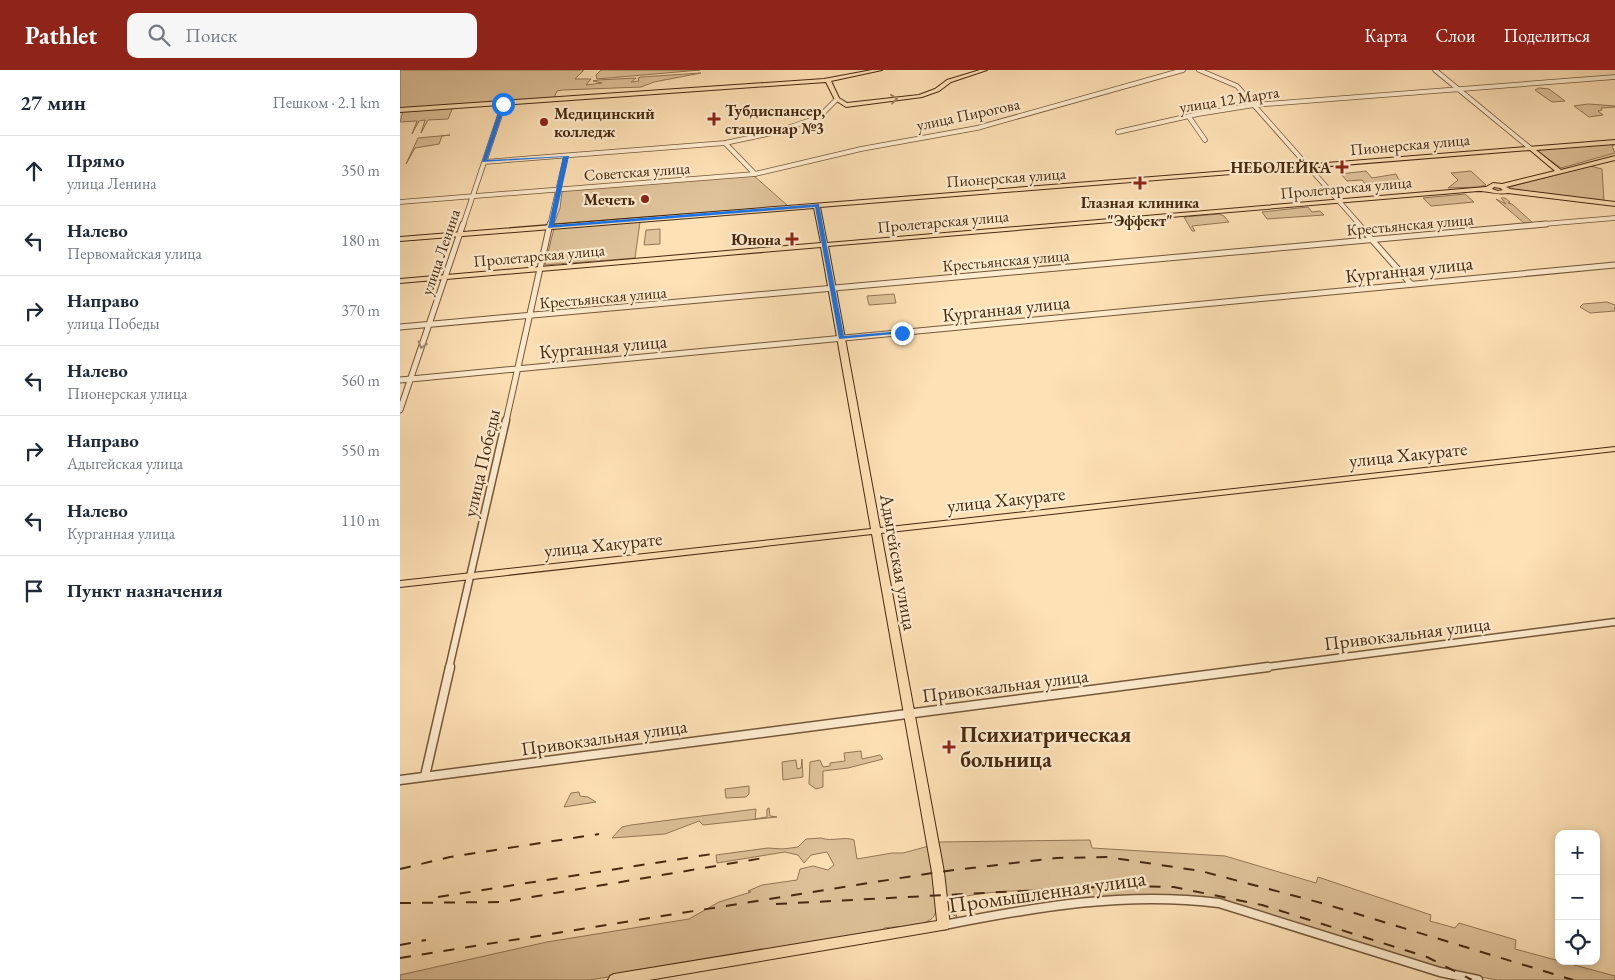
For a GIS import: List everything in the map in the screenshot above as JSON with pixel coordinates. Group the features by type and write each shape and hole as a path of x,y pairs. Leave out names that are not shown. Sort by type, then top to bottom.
{"main road":[{"path":"400,110 828,81 880,70"},
{"path":"828,81 836,97 846,105 920,96 937,90 944,83 985,70"},
{"name":"Пионерская улица","path":"400,239 1615,142"},
{"path":"1530,148 1560,172"},
{"path":"1505,189 1615,158"},
{"name":"Пролетарская улица","path":"400,281 1487,188 1498,193 1505,189 1615,204"},
{"name":"Адыгейская улица","path":"817,205 938,872 944,925"},
{"name":"улица Хакурате","path":"400,584 1615,449"},
{"name":"Промышленная улица","path":"614,980 944,925"}],"street":[{"name":"улица Пирогова","path":"756,174 861,149 977,128 1183,70"},
{"path":"1200,70 1237,86 1411,284"},
{"path":"1434,70 1530,148"},
{"name":"улица 12 Марта","path":"1118,132 1254,105 1615,77"},
{"path":"484,162 725,143 772,133 817,118 831,106 836,97"},
{"name":"улица Ленина","path":"400,410 504,103"},
{"path":"831,106 846,105"},
{"path":"1189,117 1205,140"},
{"path":"725,143 756,174"},
{"name":"улица Победы","path":"425,776 566,156"},
{"name":"Советская улица","path":"400,202 756,174"},
{"name":"Крестьянская улица","path":"400,328 1615,218"},
{"name":"Курганная улица","path":"400,380 1615,264"},
{"name":"Привокзальная улица","path":"400,780 1615,622"},
{"name":"Промышленная улица","path":"944,925 1112,899 1140,896 1186,897 1219,903 1440,972 1478,980"}],"shaded area":[{"path":"400,70 584,70 575,79 591,79 586,85 602,83 593,81 598,80 636,78 631,82 639,81 638,78 641,77 701,73 654,82 641,87 562,90 557,91 554,98 400,109"},
{"path":"601,70 700,70 597,79 596,75"},
{"path":"1539,88 1549,89 1565,101 1552,102 1535,90"},
{"path":"1588,104 1615,107 1601,108 1602,110 1598,111 1603,115 1589,117 1574,106"},
{"path":"453,107 448,119 428,120 421,133 425,120 419,121 412,134 417,121 400,122 403,111"},
{"path":"450,135 442,136 439,144 415,148 406,164 418,138"},
{"path":"1615,144 1612,146 1615,153 1561,168 1536,150"},
{"path":"1590,166 1602,169 1604,202 1511,189 1509,187"},
{"path":"1366,171 1372,178 1396,174 1399,180 1406,181 1366,185 1362,180 1347,181 1341,174"},
{"path":"1471,171 1486,185 1448,188 1458,180 1451,173"},
{"path":"753,175 788,206 554,224 560,208 562,192 565,190"},
{"path":"1465,194 1474,202 1431,206 1423,198"},
{"path":"1501,198 1505,198 1510,202 1508,203 1512,204 1533,223 1524,223 1496,199 1506,204"},
{"path":"1308,207 1312,212 1320,211 1324,215 1267,219 1262,212"},
{"path":"1219,214 1224,216 1229,222 1192,226 1195,231 1192,231 1184,217"},
{"path":"640,222 635,258 545,265 554,228"},
{"path":"660,229 660,244 644,245 646,230"},
{"path":"894,294 896,303 869,305 867,296"},
{"path":"1607,302 1615,305 1615,311 1590,313 1580,307 1583,304"},
{"path":"861,751 862,759 880,755 883,759 848,768 823,771 823,787 816,789 809,784 810,762 820,760 823,767 830,766 830,763 845,761 844,753"},
{"path":"802,759 803,777 783,780 782,762 796,760 797,769 801,768"},
{"path":"749,786 749,794 746,797 726,798 725,789"},
{"path":"579,792 580,796 588,797 596,802 564,807 571,793"},
{"path":"769,808 770,816 777,817 703,825 699,821 665,834 612,838 622,827 631,825 756,809 755,819 767,817 767,809"},
{"path":"806,839 854,840 857,859 903,853 929,846 938,906 933,917 930,920 914,925 884,928 884,930 590,980 400,980 400,975 547,942 689,919 719,902 751,892 748,891 762,885 797,880 800,869 813,866 828,870 834,865 827,852 811,855 804,863 798,855 785,852 717,863 716,855 768,848 798,847"},
{"path":"1090,840 1092,848 1225,856 1316,883 1318,877 1431,915 1430,921 1455,928 1459,923 1516,940 1515,949 1555,960 1555,965 1574,965 1615,976 1615,980 1497,980 1438,969 1221,901 1204,898 1118,896 1083,900 1076,889 992,892 961,898 952,902 957,917 948,912 937,842"}],"railway":[{"path":"400,869 450,857 599,834"},
{"path":"438,897 712,854"},
{"path":"400,903 502,902 769,857"},
{"path":"400,958 938,872 1056,858 1107,857 1201,871 1325,904 1573,980"},
{"path":"776,904 1116,886 1174,887 1262,905 1427,957 1472,980"},
{"path":"400,945 426,940"}],"place":[{"name":"Тубдиспансер, стационар №3","path":"714,119"},
{"name":"Медицинский колледж","path":"544,122"},
{"name":"НЕБОЛЕЙКА","path":"1342,167"},
{"name":"Глазная клиника \"Эффект\"","path":"1140,183"},
{"name":"Мечеть","path":"645,199"},
{"name":"Юнона","path":"792,239"},
{"name":"Психиатрическая больница","path":"949,747"}],"route":[{"path":"503,104 484,162 566,156 550,227 817,205 837,307 841,338 902,333"}]}
